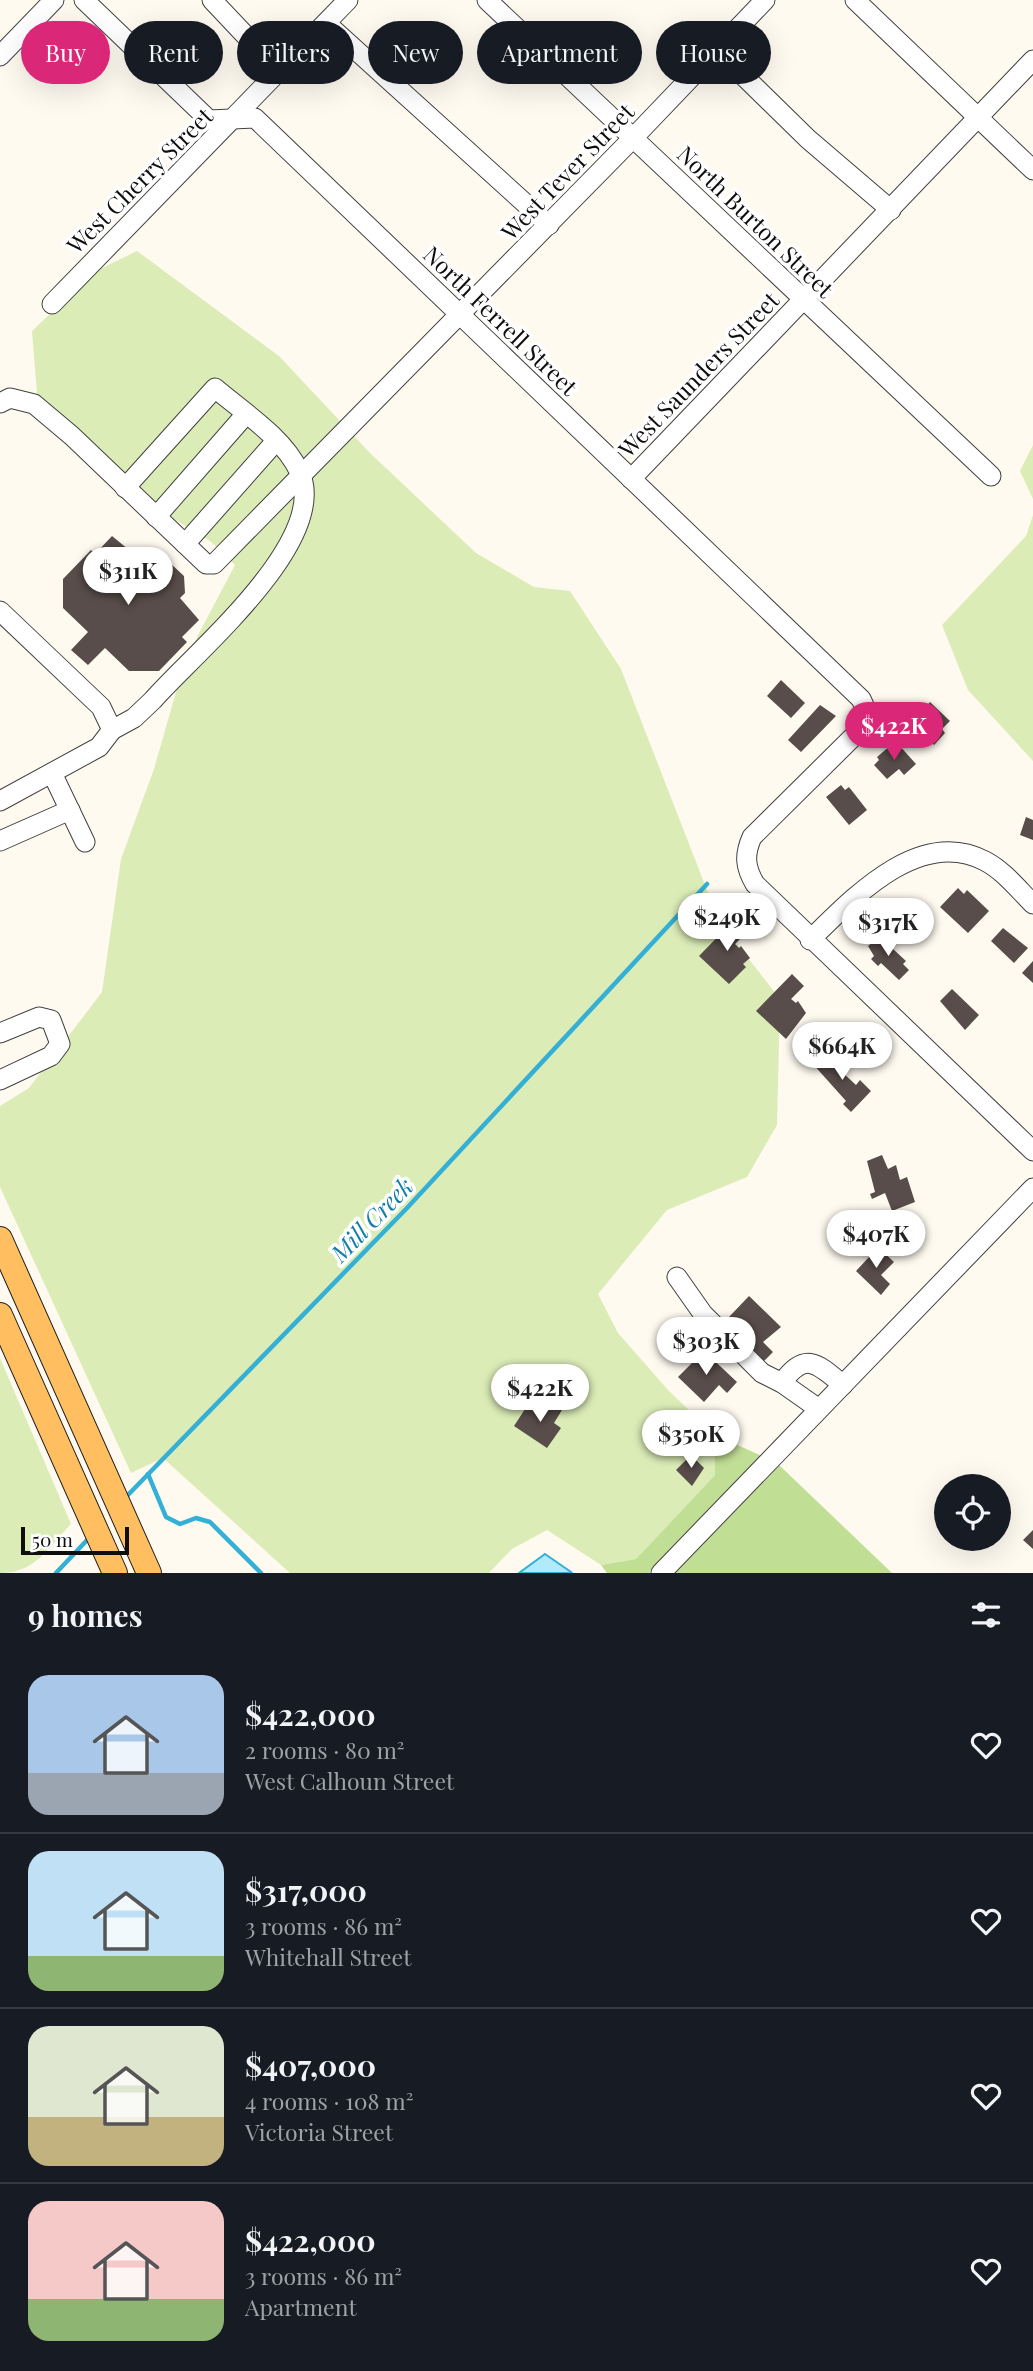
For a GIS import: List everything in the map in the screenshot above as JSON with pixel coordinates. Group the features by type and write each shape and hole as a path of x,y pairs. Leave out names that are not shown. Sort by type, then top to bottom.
{"main road":[{"path":"0,1239 149,1573"},
{"path":"0,1315 116,1573"}],"street":[{"path":"0,56 54,0"},
{"name":"North Ferrell Street","path":"84,0 209,120 255,118 856,694 867,712 862,725 846,746 759,827 747,849 746,861 755,884 810,940"},
{"path":"212,0 237,26"},
{"name":"North Burton Street","path":"487,0 991,476"},
{"name":"West Tever Street","path":"745,21 765,0"},
{"path":"855,0 1033,170"},
{"name":"West Cherry Street","path":"328,21 345,1"},
{"path":"354,48 549,225"},
{"name":"West Saunders Street","path":"631,479 1033,60"},
{"name":"West Cherry Street","path":"51,304 267,84"},
{"name":"West Tever Street","path":"185,544 206,564 214,564 685,84"},
{"path":"752,84 808,139 891,210"},
{"path":"0,801 99,747 112,730 134,718 153,700 273,569 301,517 305,486 302,477 276,441 215,388 125,488"},
{"path":"0,403 10,398 34,404 185,544 276,441"},
{"path":"156,517 246,414"},
{"path":"0,611 101,706 112,730"},
{"path":"52,773 85,842"},
{"path":"0,841 70,810"},
{"path":"1033,904 1002,872 984,860 964,853 935,854 908,862 878,879 810,940 1033,1151"},
{"path":"0,1033 39,1017 51,1020 60,1044 51,1056 0,1080"},
{"path":"661,1573 1033,1188"},
{"path":"677,1277 703,1314 762,1373 782,1382 819,1409"},
{"path":"782,1382 793,1366 803,1363 818,1364 843,1385"}],"green space":[{"path":"137,251 279,356 370,453 476,553 534,587 570,591 621,669 719,921 780,999 777,1125 747,1177 667,1210 598,1294 618,1333 669,1391 715,1435 715,1475 636,1559 601,1565 547,1530 512,1549 489,1573 290,1573 163,1458 131,1473 0,1187 0,1106 29,1088 102,992 121,859 154,769 178,685 197,637 235,565 210,541 159,510 38,406 32,331 94,272"},
{"path":"1033,445 1033,499 1020,471"},
{"path":"1033,515 1033,761 968,690 942,625 1026,536"},
{"path":"0,1358 71,1524 32,1564 23,1569 0,1573"},
{"path":"715,1435 762,1456 649,1573 607,1573 601,1565 636,1559 715,1475"},
{"path":"778,1464 892,1573 673,1573"}],"water":[{"path":"545,1554 571,1572 572,1573 519,1573"}],"building":[{"path":"112,536 134,554 139,549 155,549 184,576 185,593 180,598 199,620 182,637 187,642 159,671 129,671 105,648 88,665 71,650 88,632 63,608 63,579 91,550 95,554"},
{"path":"781,680 805,703 791,718 767,696"},
{"path":"930,702 950,721 942,729 945,733 934,745 917,728 930,713 925,708"},
{"path":"820,705 836,716 801,752 788,740"},
{"path":"898,744 916,764 904,775 899,769 887,779 874,765 879,760 877,757 891,745 893,748"},
{"path":"841,785 845,790 849,787 867,810 849,825 826,797"},
{"path":"1026,817 1033,820 1033,840 1020,835"},
{"path":"958,888 964,894 967,890 989,911 968,933 940,907"},
{"path":"735,919 748,931 735,944 739,948 741,946 750,958 743,964 746,967 729,984 699,956"},
{"path":"1003,928 1028,948 1014,963 991,941"},
{"path":"880,937 906,961 903,964 909,970 899,980 881,963 878,966 871,959 874,956 868,946"},
{"path":"1033,961 1033,983 1022,973"},
{"path":"792,974 804,986 791,999 796,1003 798,1001 806,1013 786,1039 756,1011"},
{"path":"952,989 979,1015 965,1030 940,1001"},
{"path":"822,1053 833,1063 837,1058 847,1067 842,1072 856,1085 860,1080 871,1091 851,1112 843,1104 846,1101 812,1063"},
{"path":"882,1155 888,1169 896,1165 900,1180 907,1177 915,1202 892,1211 885,1193 872,1199 870,1194 875,1192 867,1161"},
{"path":"873,1247 878,1247 894,1262 881,1275 890,1284 881,1295 856,1271 870,1256 867,1253"},
{"path":"749,1296 781,1327 763,1342 773,1352 764,1361 731,1330 737,1324 729,1317"},
{"path":"704,1351 737,1382 727,1393 719,1385 704,1402 678,1377"},
{"path":"549,1401 562,1410 554,1423 561,1428 547,1448 514,1426 527,1406 540,1415"},
{"path":"691,1455 704,1468 692,1486 676,1470"},
{"path":"1033,1530 1033,1549 1023,1540"}],"waterway":[{"name":"Mill Creek","path":"125,1498 407,1208 707,884"},
{"path":"148,1474 166,1517 180,1524 196,1518 210,1522 261,1573"},
{"name":"Mill Creek","path":"56,1573 89,1538"}]}
